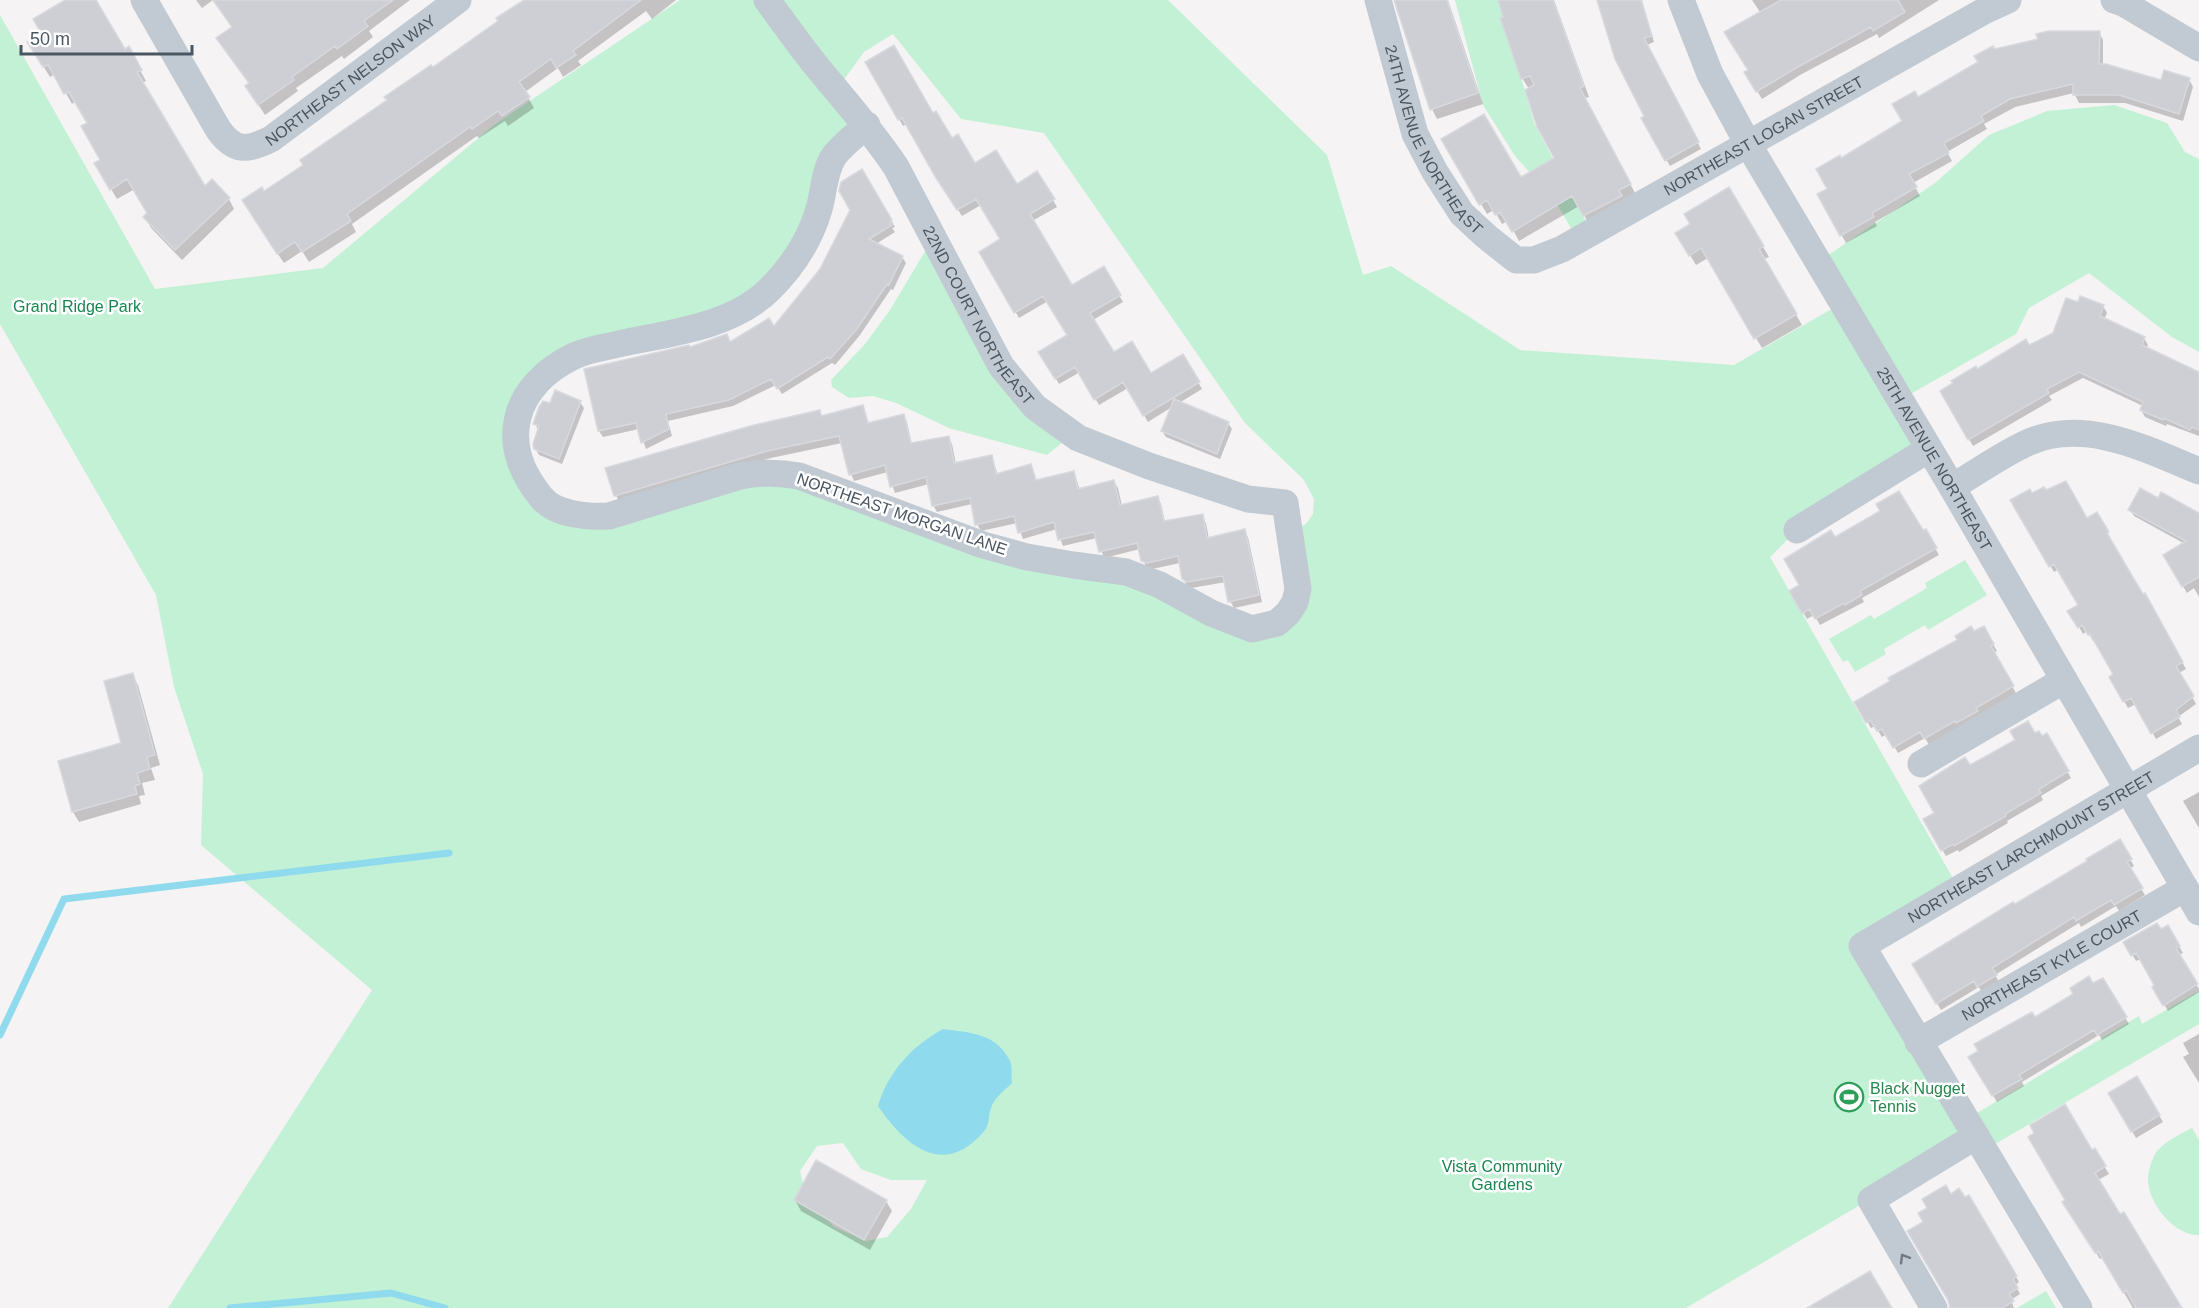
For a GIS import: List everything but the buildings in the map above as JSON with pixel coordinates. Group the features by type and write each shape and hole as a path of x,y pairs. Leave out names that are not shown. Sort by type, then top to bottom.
{"street":[{"name":"NORTHEAST NELSON WAY","path":"144,0 218,129 227,142 238,147 255,147 271,139 458,0"},
{"name":"22ND COURT NORTHEAST","path":"768,0 817,67 867,125 896,167 1001,366 1035,407 1078,438 1149,466 1248,499 1285,503"},
{"name":"24TH AVENUE NORTHEAST","path":"1378,0 1415,134 1435,172 1462,214 1516,260"},
{"name":"25TH AVENUE NORTHEAST","path":"1681,0 1710,74 1748,144 1952,487 2199,912"},
{"name":"NORTHEAST LOGAN STREET","path":"1516,260 1534,260 1554,253 1984,11 2008,0"},
{"path":"2120,1 2199,48"},
{"name":"NORTHEAST MORGAN LANE","path":"867,125 833,158 808,240 784,272 758,299 746,308 717,321 574,356 540,381 527,397 517,416 515,432 516,453 522,468 531,485 544,501 565,512 587,518 609,516 758,472 799,476 983,545 1038,559 1126,572 1160,585 1211,613 1252,629 1277,623 1288,614 1295,602 1298,589 1297,575 1285,503"},
{"path":"1952,487 2027,443 2050,435 2072,433 2116,439 2199,471"},
{"path":"1797,530 1929,449"},
{"path":"1921,764 2064,680"},
{"name":"NORTHEAST LARCHMOUNT STREET","path":"1918,1042 1862,946 2199,748"},
{"name":"NORTHEAST KYLE COURT","path":"1918,1042 2185,888"},
{"path":"1918,1042 2079,1308"},
{"path":"1934,1308 1870,1200 1976,1136"}],"green space":[{"path":"680,0 1168,0 1327,155 1363,275 1391,266 1520,350 1734,365 1842,303 1818,262 1935,183 1989,135 2047,111 2114,105 2167,123 2185,152 2199,159 2199,352 2172,337 2089,273 2029,308 2016,334 1900,400 1929,449 1797,530 1770,557 1959,889 1863,946 1967,1119 2139,1016 2142,1024 2199,991 2199,1024 1985,1150 1977,1136 1686,1308 168,1308 372,990 201,845 203,774 174,687 156,595 0,324 0,15 155,289 323,268 494,125","holes":["893,34 961,119 1044,133 1245,423 1304,480 1314,499 1313,514 1306,524 1298,528 1277,623 1160,585 758,472 565,512 515,432 575,356 770,289 843,147 867,125 837,89 864,52","843,1143 861,1169 891,1180 927,1180 911,1209 887,1237 866,1241 834,1227 805,1192 800,1171 817,1146"]},
{"path":"1455,0 1499,0 1534,123 1592,233 1578,240 1554,199 1515,156 1483,105"},
{"path":"933,238 1001,366 1073,434 1047,455 949,428 896,403 873,396 849,398 832,387 831,380 865,344 890,310"},
{"path":"1965,560 1987,595 1928,630 1925,625 1884,649 1886,654 1855,672 1848,660 1843,662 1829,639 1871,615 1874,619 1927,588 1925,583"},
{"path":"2192,1128 2199,1140 2199,1235 2181,1230 2165,1218 2153,1200 2148,1182 2150,1166 2157,1151 2178,1135"},
{"path":"2046,1291 2056,1308 2017,1308"}],"water":[{"path":"943,1029 980,1035 996,1043 1010,1061 1012,1083 992,1104 985,1130 970,1145 955,1153 941,1155 927,1152 914,1145 889,1121 878,1106 888,1082 903,1061 921,1043"}],"waterway":[{"path":"0,1035 64,899 449,853"},
{"path":"230,1308 391,1293 445,1308"}],"place":[{"name":"Black Nugget Tennis","path":"1849,1097"}],"park label":[{"name":"Grand Ridge Park","path":"77,306"},
{"name":"Vista Community Gardens","path":"1502,1175"}]}
